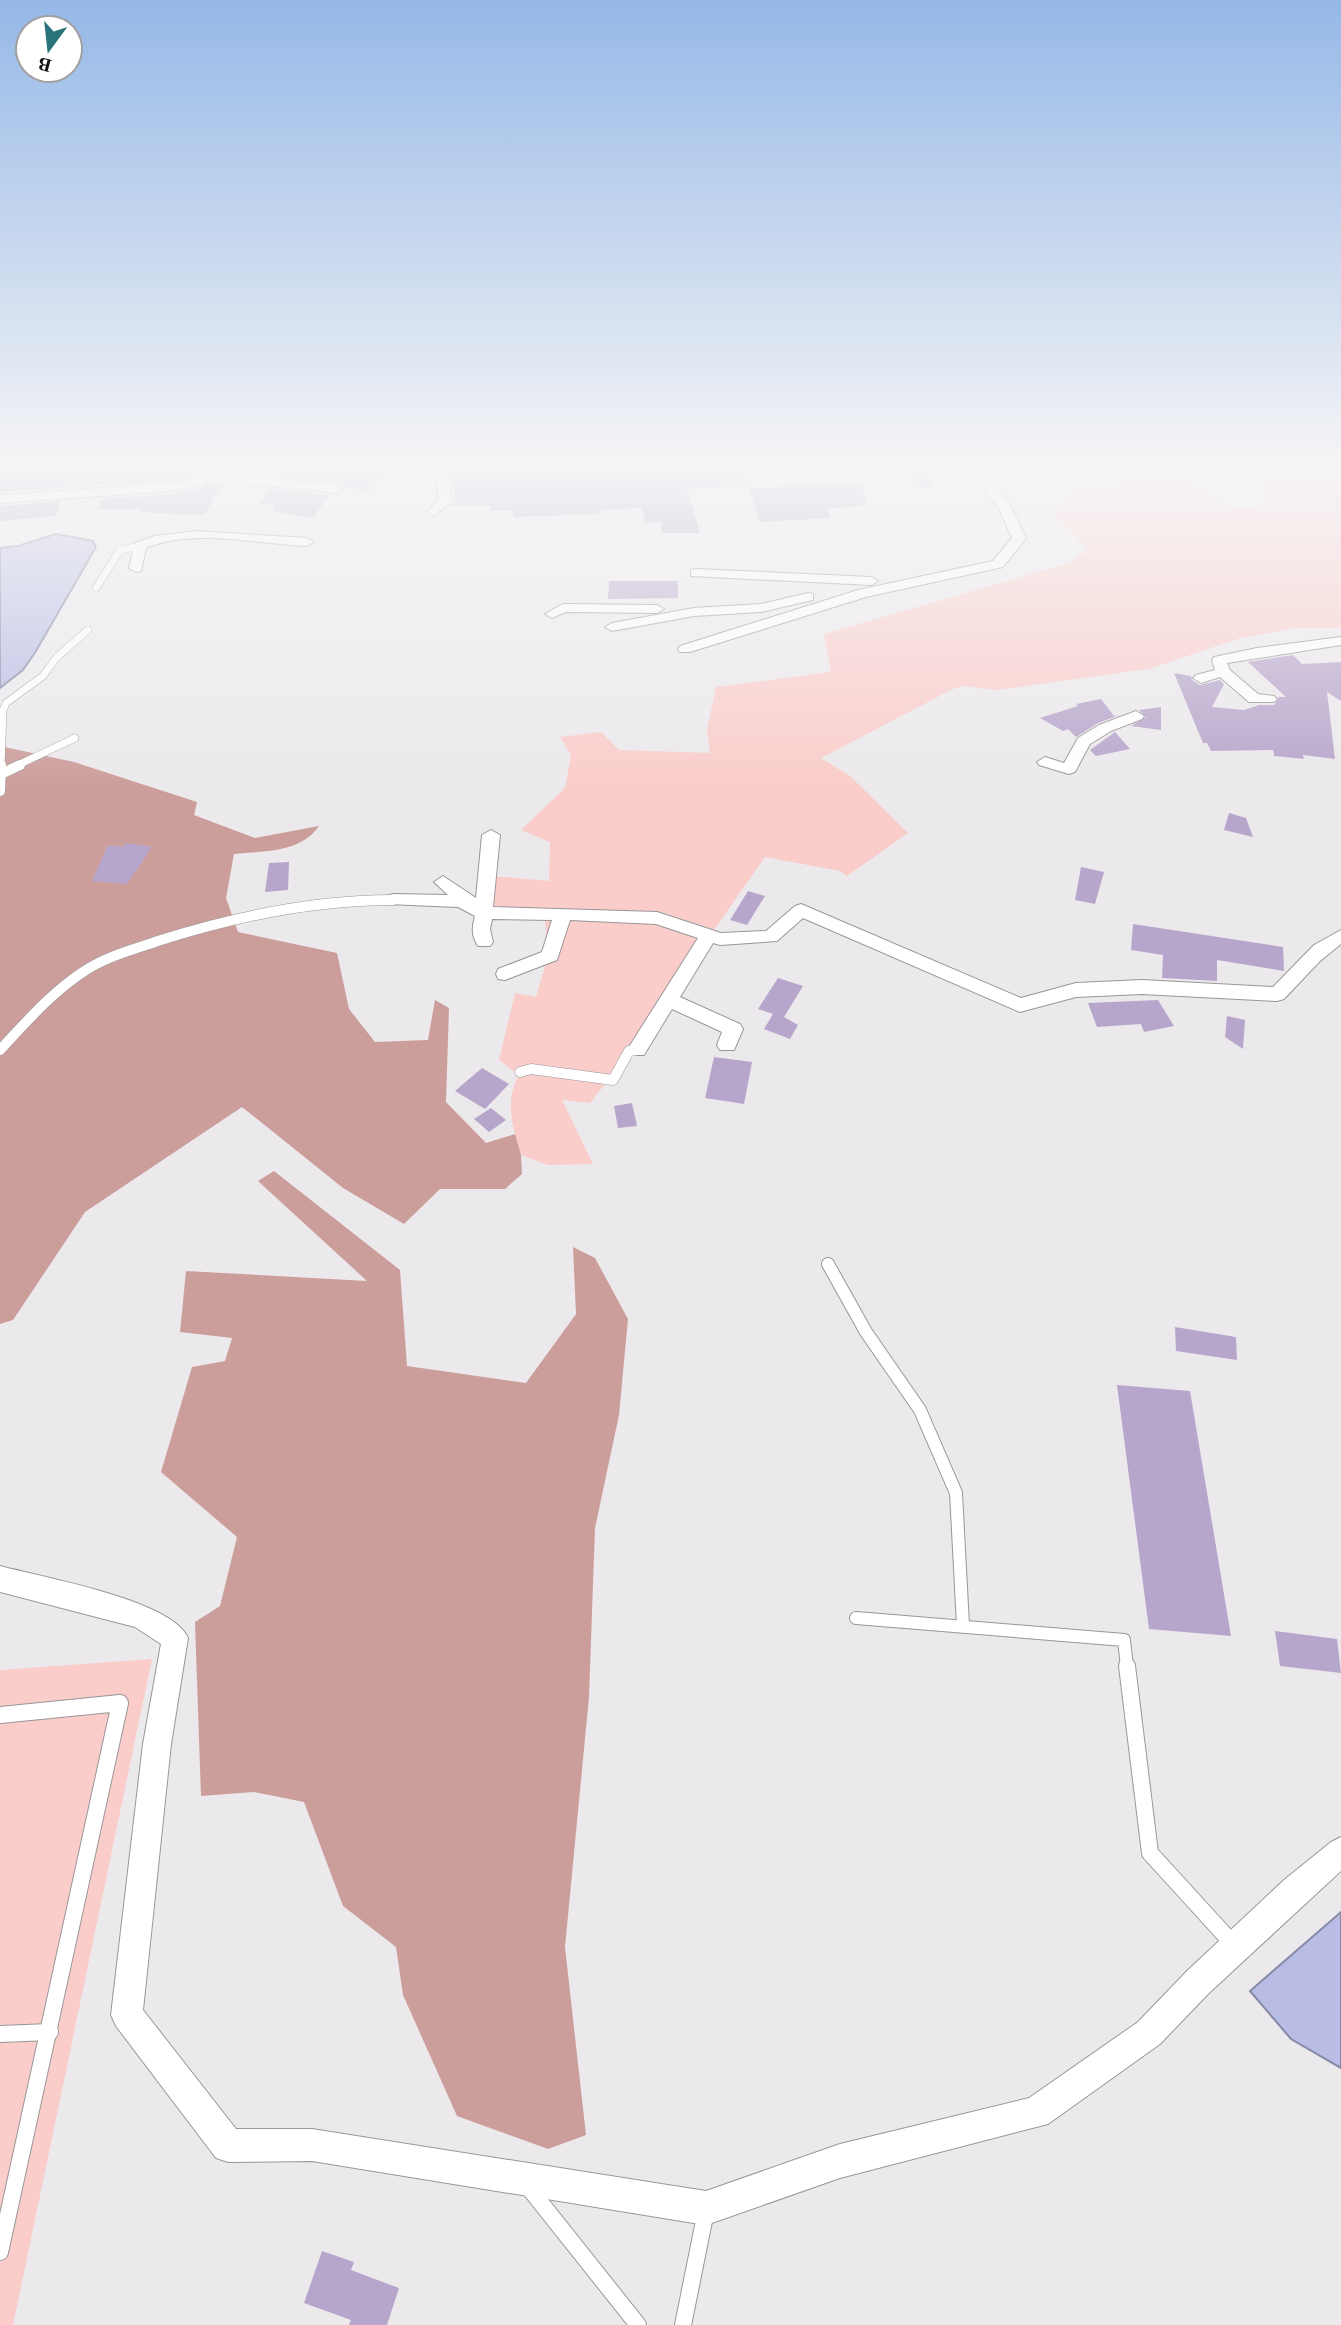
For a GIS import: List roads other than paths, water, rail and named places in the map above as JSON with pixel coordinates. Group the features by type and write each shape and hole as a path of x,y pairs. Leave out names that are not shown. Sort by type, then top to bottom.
{"street":[{"path":"685,649 863,593 963,572"},
{"path":"696,573 871,581 891,587"},
{"path":"552,614 563,608 694,612 761,608 871,581"},
{"path":"612,627 694,612"},
{"path":"1269,699 1254,699 1223,672 1219,660 1341,641"},
{"path":"1201,678 1223,672"},
{"path":"1045,762 1069,769 1084,741 1105,728 1136,716"},
{"path":"484,942 481,929 491,835"},
{"path":"443,881 484,913"},
{"path":"393,900 461,901 484,913 657,918 720,939 771,937 801,910 1020,1005 1076,990 1142,987 1278,994 1303,964 1324,945 1341,936"},
{"path":"505,974 550,957 562,915"},
{"path":"637,1050 709,935"},
{"path":"667,999 733,1029 727,1045"},
{"path":"0,1579 141,1616 175,1638 157,1744 127,2015 228,2146 312,2145 706,2208 840,2161 1036,2112 1149,2033 1236,1947 1341,1852"}],"lane":[{"path":"96,588 106,572"},
{"path":"0,791 3,710 6,703 43,676 57,657 88,630"},
{"path":"1,774 75,738"},
{"path":"0,1050 64,987 100,961 179,934 231,921 342,900 393,900"},
{"path":"520,1072 531,1069 613,1080 629,1051 637,1050"},
{"path":"828,1264 866,1332 920,1410 956,1493 963,1625"},
{"path":"856,1618 1124,1640 1150,1853 1236,1947"},
{"path":"0,1715 120,1703 0,2252"},
{"path":"0,2034 50,2032"},
{"path":"522,2179 638,2325"},
{"path":"683,2325 706,2208"}],"water":[{"path":"0,572 82,572 23,670 0,688"},
{"path":"1341,1912 1341,2068 1291,2039 1250,1991"}]}
